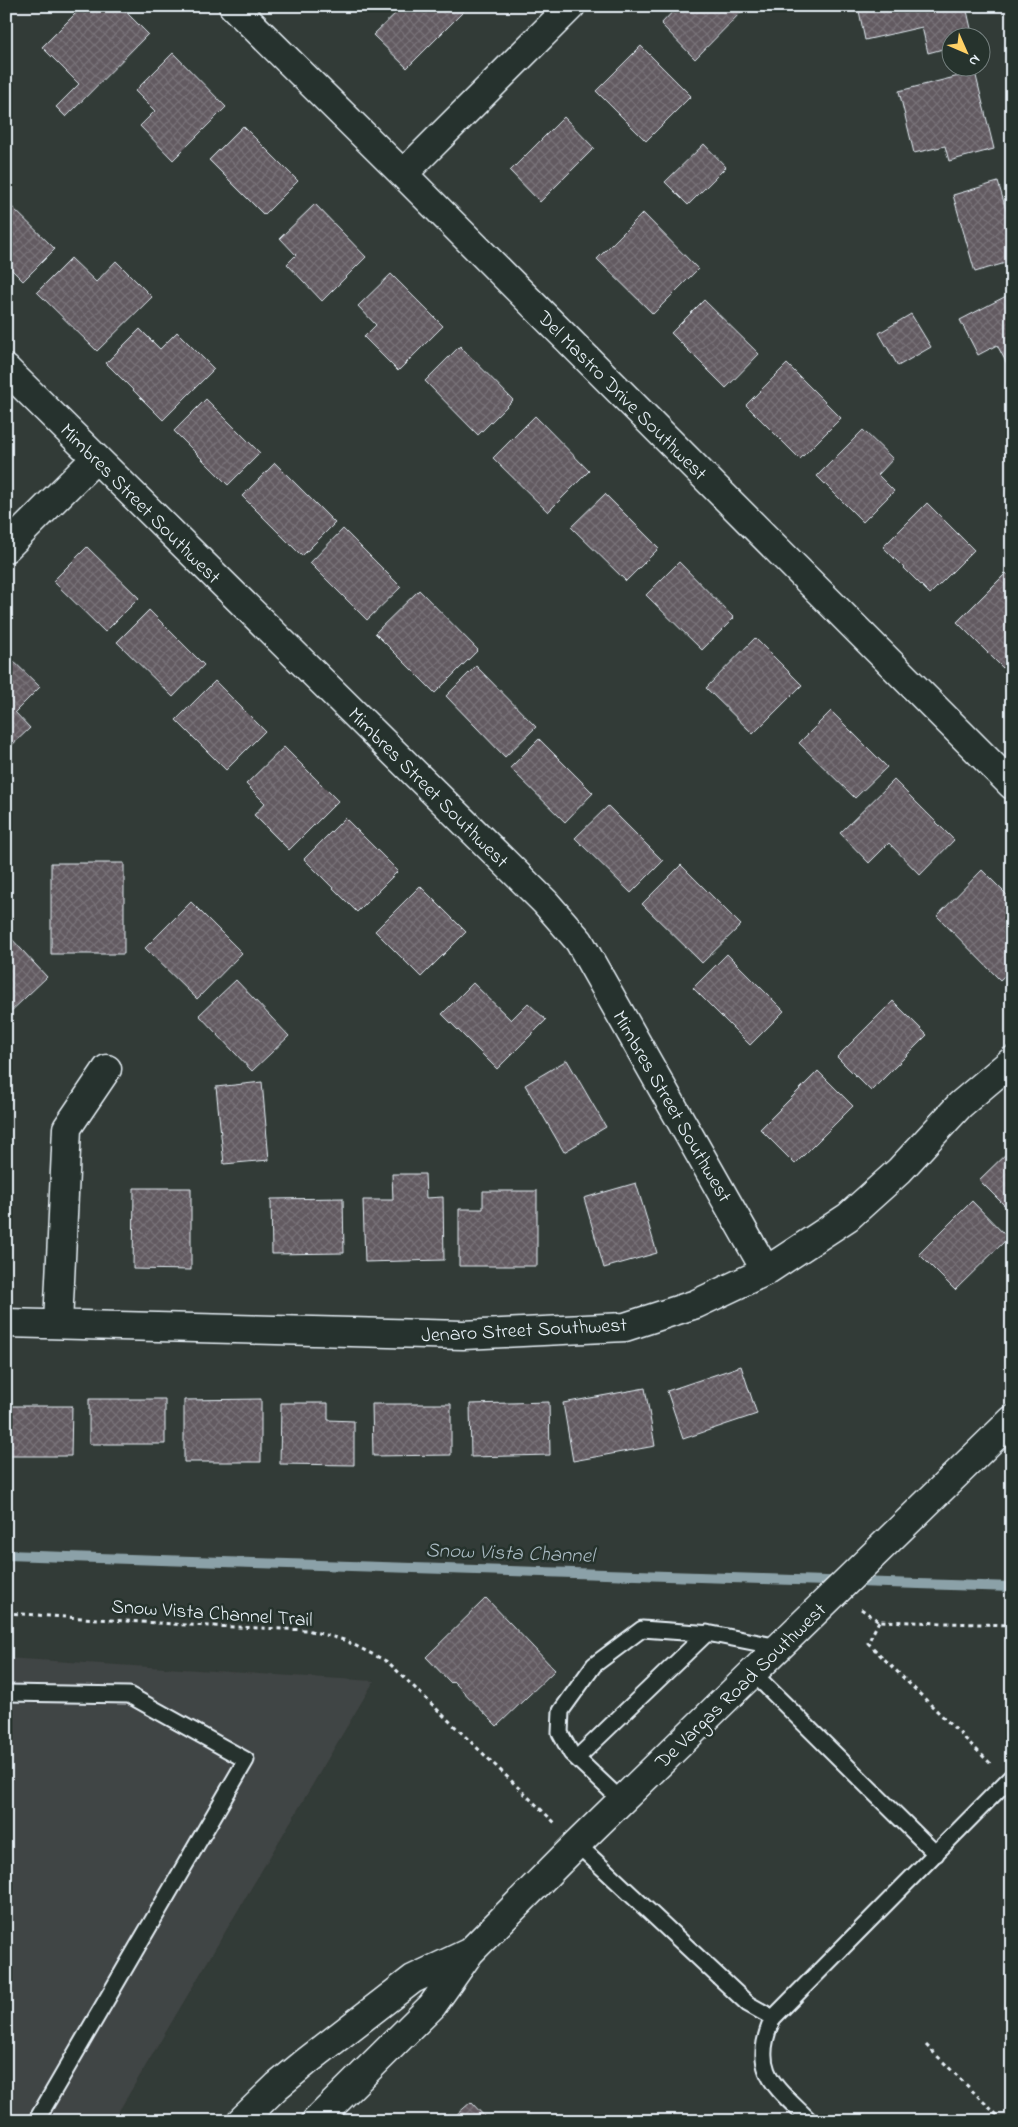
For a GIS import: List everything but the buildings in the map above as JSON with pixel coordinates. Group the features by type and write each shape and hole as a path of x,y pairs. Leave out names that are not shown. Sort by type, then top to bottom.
{"street":[{"name":"Del Mastro Drive Southwest","path":"233,6 1012,785"},
{"path":"403,174 570,6"},
{"name":"Mimbres Street Southwest","path":"6,369 546,902 579,940 766,1271"},
{"path":"6,548 96,459"},
{"name":"Jenaro Street Southwest","path":"6,1323 463,1335 625,1327 696,1304 766,1271 848,1217 899,1171 960,1105 1012,1060"},
{"path":"58,1324 67,1128 107,1069"},
{"name":"De Vargas Road Southwest","path":"316,2121 432,2006 470,1952 577,1844 1012,1420"},
{"name":"De Vargas Road Southwest","path":"241,2121 284,2080 413,1979 470,1952"}],"lane":[{"path":"622,1801 571,1753 560,1733 561,1710 594,1665 642,1629 707,1633 784,1642"},
{"path":"577,1758 707,1633"},
{"path":"752,1673 936,1854"},
{"path":"6,1693 129,1695 246,1760 36,2121"},
{"path":"810,2121 774,2085 765,2069 764,2037 773,2018 1009,1778"},
{"path":"577,1844 748,2004 773,2018"}],"path":[{"path":"835,1592 879,1621 1012,1625"},
{"name":"Snow Vista Channel Trail","path":"6,1613 187,1625 307,1630 344,1640 388,1662 577,1844"},
{"path":"879,1621 868,1643 1009,1778"},
{"path":"926,2045 1003,2121"}],"shaded area":[{"path":"6,1658 374,1681 113,2121 6,2121"}],"waterway":[{"name":"Snow Vista Channel","path":"6,1555 1012,1587"}]}
